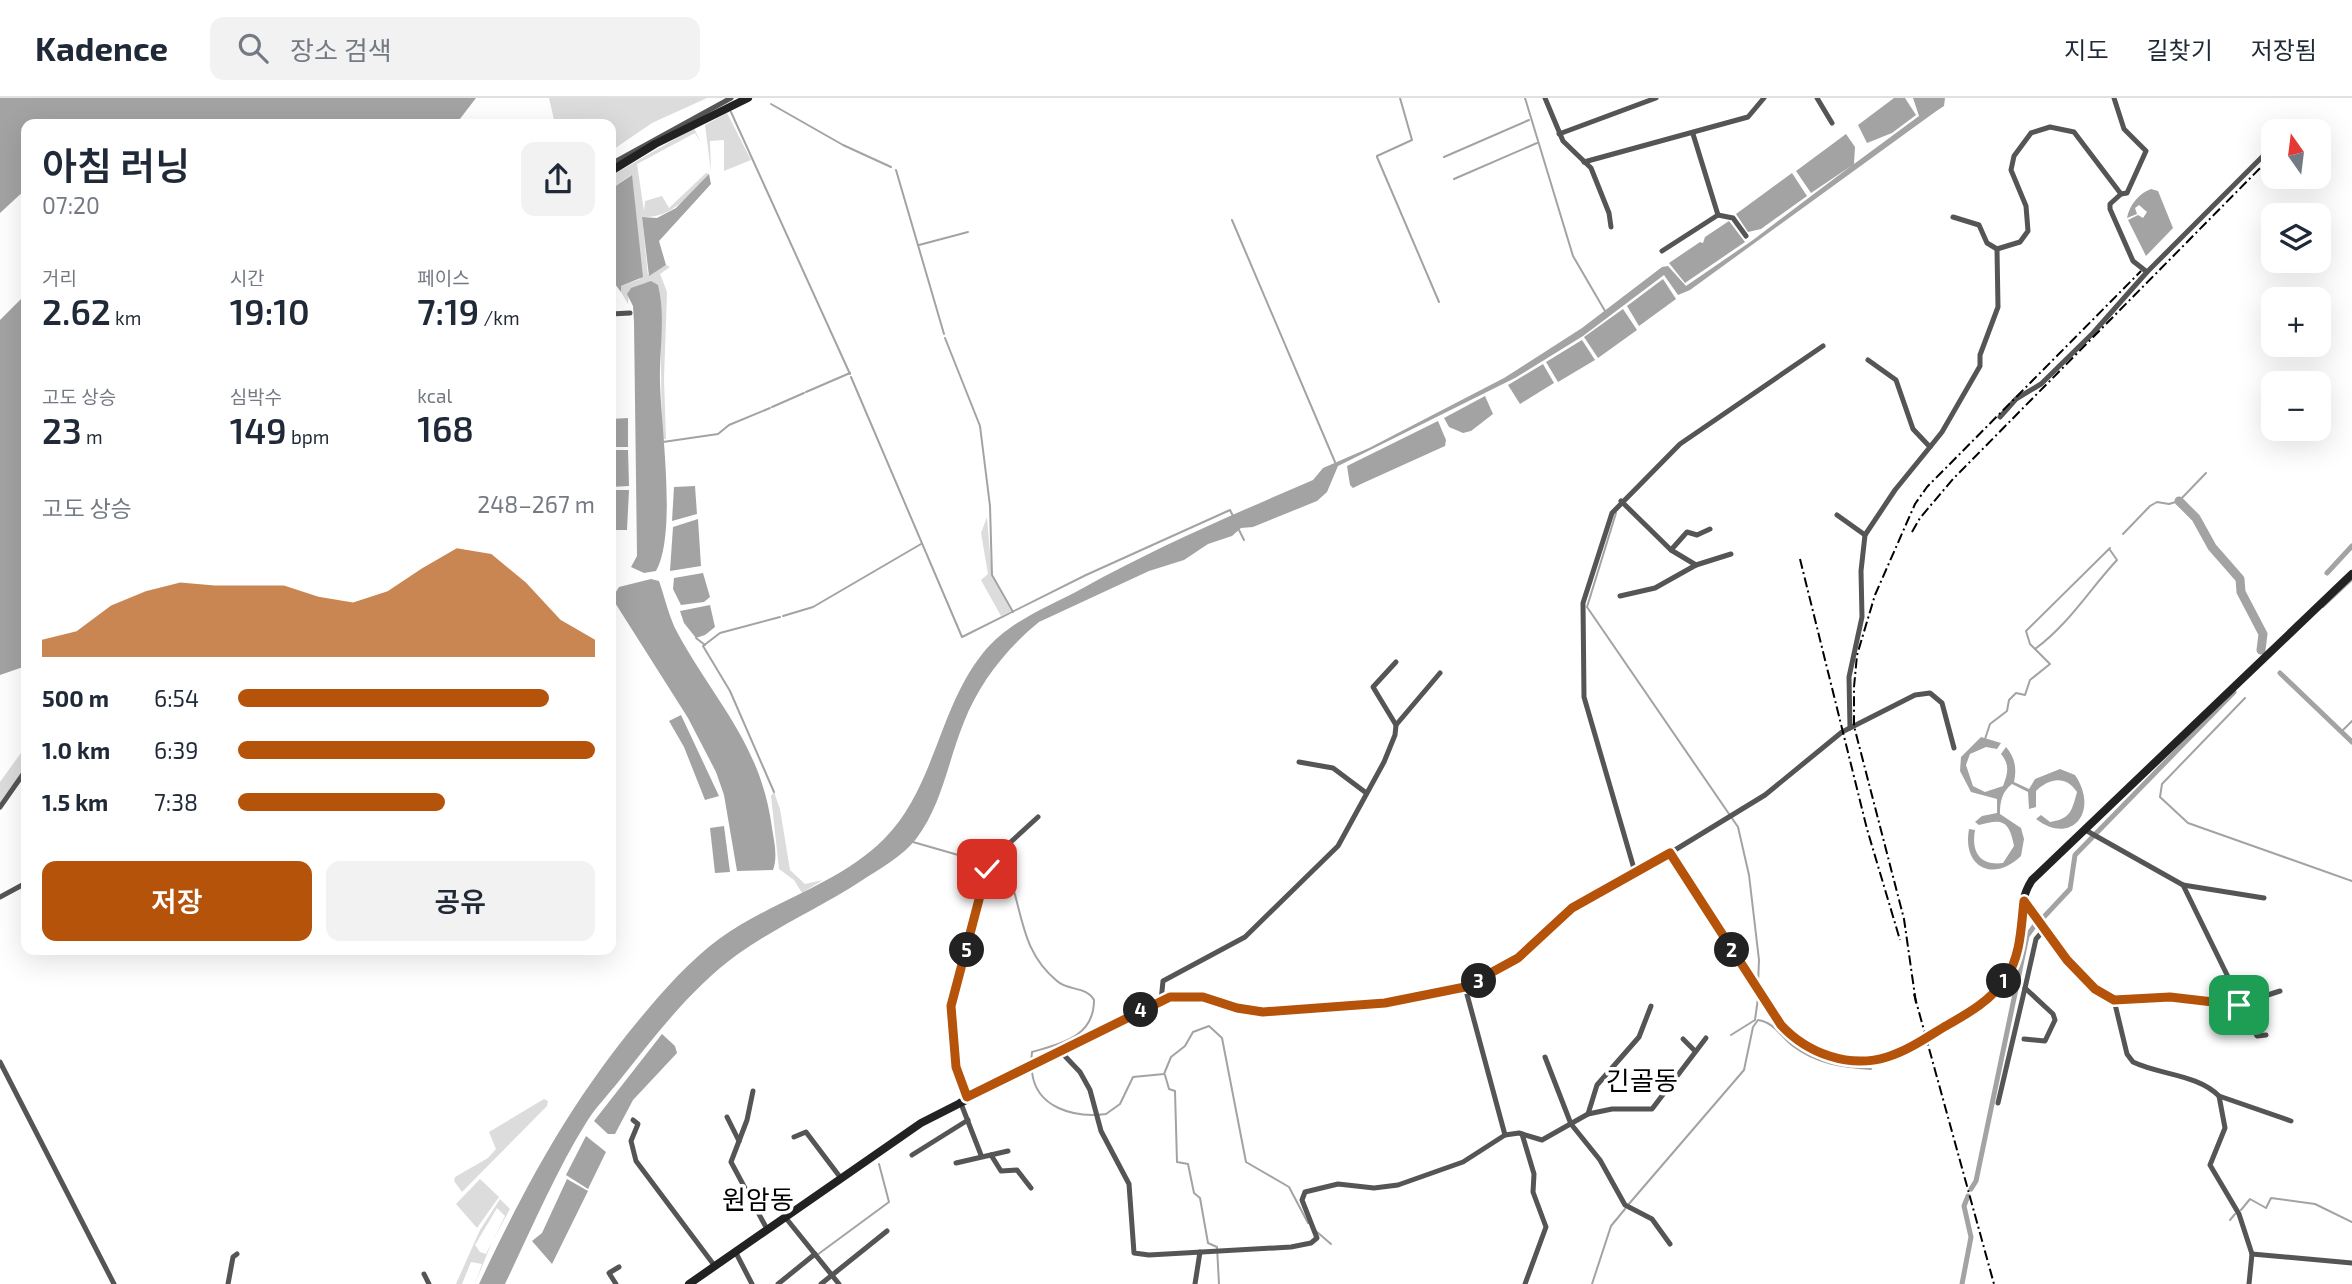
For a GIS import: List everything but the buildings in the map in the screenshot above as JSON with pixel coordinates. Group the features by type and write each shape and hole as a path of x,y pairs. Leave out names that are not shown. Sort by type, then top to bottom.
{"main road":[{"path":"616,168 654,144 748,98"},
{"path":"689,1284 891,1142 963,1099 1170,997 1203,997 1249,1011 1298,1010 1385,1003 1465,987 1518,958 1572,908 1670,853 1781,1025 1802,1045 1843,1059 1863,1061 1889,1057 1961,1018 1988,999 2007,977 2016,956 2024,901 2032,880 2087,831 2250,668 2352,574"}],"street":[{"path":"616,161 731,98"},
{"path":"1545,98 1559,134 1591,168 1609,213 1611,227"},
{"path":"1559,134 1656,98"},
{"path":"1584,162 1748,117 1764,98"},
{"path":"1816,98 1832,123"},
{"path":"2115,98 2124,128 2146,151 2127,193 2121,194 2109,204 2133,261 2147,272"},
{"path":"1952,217 1979,225 1987,243 1997,249 2020,242 2028,231 2026,206 2011,170 2021,144 2038,130 2050,127 2080,136 2121,194"},
{"path":"1693,134 1718,215"},
{"path":"2000,416 2016,399 2041,384 2093,333 2147,272 2261,158"},
{"path":"1662,251 1718,215 1733,218 1746,236"},
{"path":"1850,728 1849,677 1862,617 1861,571 1865,535 1895,490 1942,432 1980,366 1980,355 1998,307 1997,249"},
{"path":"616,314 630,313"},
{"path":"1635,872 1584,697 1583,603 1612,513 1680,444 1824,346"},
{"path":"1868,360 1896,380 1913,429 1930,447"},
{"path":"1621,501 1671,550 1696,565"},
{"path":"1838,514 1865,535"},
{"path":"1671,550 1687,532 1697,535 1710,529"},
{"path":"1620,596 1655,588 1696,565 1731,554"},
{"path":"1396,662 1373,687 1396,725"},
{"path":"1161,1001 1163,981 1245,937 1338,846 1384,762 1395,735 1396,725 1440,673"},
{"path":"1670,853 1765,795 1850,728 1914,695 1930,693 1942,703 1954,747"},
{"path":"1299,762 1333,768 1366,792"},
{"path":"0,807 21,777"},
{"path":"981,1155 968,1121 956,1067 951,1006 990,861 1038,817"},
{"path":"2087,831 2183,885 2264,898"},
{"path":"2183,885 2239,1005 2257,1036 2266,1035"},
{"path":"0,897 21,886"},
{"path":"2024,901 2043,931 2095,989 2114,1000 2170,997 2239,1005 2280,991"},
{"path":"1998,1103 2036,939 2043,931"},
{"path":"1465,987 1505,1135"},
{"path":"2024,1039 2045,1041 2054,1020 2053,1014 2025,988"},
{"path":"2114,1000 2127,1054 2133,1062 2192,1080 2212,1089 2219,1096 2291,1121"},
{"path":"1588,1114 1597,1085 1639,1037 1651,1006"},
{"path":"1061,1052 1080,1072 1090,1090 1101,1131 1129,1184 1134,1253 1200,1252 1311,1243 1317,1238 1302,1200 1305,1192 1338,1184 1381,1188 1463,1162 1505,1135 1521,1134 1542,1140 1588,1114 1612,1109 1652,1109 1706,1038"},
{"path":"1683,1040 1695,1051"},
{"path":"1545,1057 1571,1124 1600,1160 1625,1205 1652,1219 1670,1244"},
{"path":"0,1062 114,1284"},
{"path":"753,1091 739,1141 731,1156 732,1167 767,1229"},
{"path":"2219,1096 2225,1128 2213,1154 2211,1170 2239,1214 2252,1254 2249,1284"},
{"path":"727,1117 739,1141"},
{"path":"633,1120 638,1124 631,1142 636,1161 714,1265"},
{"path":"912,1155 968,1121"},
{"path":"794,1137 806,1132 840,1177"},
{"path":"1521,1134 1534,1174 1534,1192 1546,1227 1525,1284"},
{"path":"956,1163 981,1155 1009,1151"},
{"path":"990,1155 1001,1171 1017,1170 1031,1188"},
{"path":"785,1217 839,1284"},
{"path":"821,1284 887,1231"},
{"path":"735,1251 752,1284"},
{"path":"1195,1284 1200,1252"},
{"path":"228,1284 233,1257 237,1254"},
{"path":"778,1284 815,1254"},
{"path":"2252,1254 2352,1263"},
{"path":"616,1284 609,1273 619,1266"},
{"path":"424,1273 429,1284"}],"shaded area":[{"path":"0,98 476,98 460,119 21,119 21,194 0,213"},
{"path":"549,98 707,98 652,123 616,148 616,119 554,119"},
{"path":"1894,98 1905,98 1916,115 1892,133 1867,143 1858,125"},
{"path":"1913,98 1945,98 1944,106 1690,290 1678,295 1664,275 1583,336 1515,378 1338,466 1327,492 1317,501 1253,527 1241,528 1232,536 1208,544 1184,560 1149,571 1039,622 1005,655 970,708 932,812 916,839 883,867 738,954 689,997 590,1117 554,1181 505,1284 479,1284 514,1213 569,1115 638,1021 686,967 719,939 760,914 846,869 884,839 915,796 968,675 983,653 1005,632 1139,558 1313,480 1323,468 1369,448 1504,378 1582,328 1662,267 1668,266 1686,286 1753,240 1851,166 1811,193 1796,171 1846,134 1855,147 1854,164 1919,116"},
{"path":"727,113 751,160 724,171 724,140 710,141 711,172 705,125"},
{"path":"694,128 701,143 695,133 637,164 644,211 645,201 662,196 669,208 706,173 709,174 671,210 653,217 642,217 648,275 666,265 670,267 660,274 667,292 664,379 666,439 662,439 660,299 645,283 629,290 628,304 621,292 621,286 640,279 631,175 616,186 616,173"},
{"path":"1792,173 1807,196 1761,229 1748,232 1736,214"},
{"path":"709,174 711,184 659,241 666,265 649,276 642,217 657,218 676,208"},
{"path":"632,175 643,277 621,286 621,292 616,285 616,186"},
{"path":"2151,189 2158,191 2173,228 2146,256 2128,220 2138,215 2143,218 2147,212 2139,205 2135,208 2137,214 2127,218 2135,200"},
{"path":"1729,221 1745,242 1685,283 1669,263 1700,242 1703,243 1705,237"},
{"path":"1663,279 1676,299 1639,326 1627,306"},
{"path":"651,281 658,285 662,309 660,382 667,507 662,554 656,571 644,573 631,567 637,556 634,322 633,306 627,294 631,288"},
{"path":"21,299 21,668 0,675 0,320"},
{"path":"1623,309 1637,330 1598,358 1584,337"},
{"path":"1582,340 1595,360 1558,382 1546,362"},
{"path":"1543,364 1554,383 1520,404 1508,385"},
{"path":"1485,396 1493,414 1471,431 1463,433 1449,427 1444,418"},
{"path":"628,418 628,447 616,447 616,419"},
{"path":"1438,421 1446,440 1445,446 1353,488 1350,485 1347,466"},
{"path":"616,450 628,450 629,486 616,487"},
{"path":"695,486 697,514 672,521 674,487"},
{"path":"616,490 629,490 627,530 616,530"},
{"path":"987,517 992,577 1011,611 1001,616 981,580 988,574 981,533"},
{"path":"698,519 701,566 670,571 673,527"},
{"path":"703,573 710,597 704,602 681,605 673,589 674,578"},
{"path":"651,579 659,581 677,632 735,725 758,772 774,838 773,870 737,871 724,795 716,772 688,718 616,604 616,592 619,587"},
{"path":"710,605 715,627 696,638 684,623 680,611"},
{"path":"681,715 719,796 705,800 684,747 669,721"},
{"path":"1981,737 2001,743 1997,749 1986,747 1970,754 1966,765 1973,786 1985,792 2003,786 2007,769 2001,754 2006,747 2014,763 2014,782 2029,789 2035,779 2060,769 2075,775 2084,801 2083,812 2078,821 2070,827 2060,829 2036,819 2041,815 2050,822 2066,816 2072,809 2077,792 2073,787 2057,780 2046,783 2036,791 2036,807 2029,809 2028,792 2012,784 2002,797 2000,814 2021,828 2024,839 2021,856 2000,869 1982,867 1970,853 1968,842 1969,829 1975,830 1974,845 1979,856 1995,863 2003,863 2014,846 2010,830 2003,823 1979,825 1975,822 1982,816 1997,813 1997,799 1971,792 1960,771 1961,757"},
{"path":"21,753 21,774 0,803 0,782"},
{"path":"774,792 780,809 790,870 805,884 823,880 802,893 794,880 779,869 771,796"},
{"path":"724,826 730,872 715,873 710,828"},
{"path":"662,1034 675,1046 677,1053 633,1100 615,1134 608,1134 594,1121"},
{"path":"544,1099 548,1101 547,1106 462,1192 454,1181 455,1177 488,1158 496,1149 489,1132"},
{"path":"586,1136 606,1152 588,1189 566,1175"},
{"path":"480,1179 499,1197 477,1228 456,1204"},
{"path":"567,1179 588,1191 552,1264 532,1241 542,1233"},
{"path":"500,1199 510,1209 492,1242 475,1284 482,1264 471,1262 462,1284 456,1284 480,1230","holes":["497,1208 505,1216 486,1254 480,1252 475,1245"]}],"waterway":[{"path":"1377,156 1412,140 1400,98"},
{"path":"1525,98 1573,256 1605,311"},
{"path":"771,104 843,145 891,167"},
{"path":"731,112 850,374"},
{"path":"1444,157 1529,120"},
{"path":"1454,179 1537,143"},
{"path":"1377,157 1439,302"},
{"path":"896,170 944,334"},
{"path":"1232,220 1335,462"},
{"path":"919,245 968,232"},
{"path":"945,338 980,426 990,506 992,575 1013,612"},
{"path":"806,392 850,373"},
{"path":"851,377 962,637 1086,575 1230,510 1233,516"},
{"path":"772,407 804,393"},
{"path":"663,442 718,434 729,425 770,408"},
{"path":"2123,534 2150,506 2157,502 2169,504 2179,501 2206,473"},
{"path":"2179,501 2196,518 2212,547 2240,579 2241,592 2263,634 2261,650"},
{"path":"1616,513 1587,607 1738,827 1749,875 1759,960 1758,985"},
{"path":"1239,530 1244,540"},
{"path":"783,616 813,607 921,544"},
{"path":"2327,573 2352,546"},
{"path":"1985,739 1990,724 2007,711 2009,700 2016,693 2025,695 2030,680 2050,664 2030,644 2026,631 2110,548"},
{"path":"2035,649 2069,618 2117,560 2110,550"},
{"path":"2323,607 2352,580"},
{"path":"774,792 730,691 703,646 720,633 780,617"},
{"path":"696,638 705,645"},
{"path":"2280,673 2352,742"},
{"path":"2041,920 2070,889 2075,855 2234,692"},
{"path":"2245,698 2162,784 2160,797 2188,823 2352,881"},
{"path":"2341,732 2352,721"},
{"path":"913,842 986,863"},
{"path":"991,865 1010,878 1025,933 1045,970 1061,984 1086,993 1094,1000 1093,1012 1082,1030 1065,1041 1032,1052 1031,1063"},
{"path":"1971,1189 1976,1181 2027,936 2035,925"},
{"path":"1731,1035 1755,1020 1758,998"},
{"path":"1628,1205 1744,1070 1753,1027 1758,1020 1769,1024 1793,1046 1811,1057 1840,1066 1871,1069"},
{"path":"1032,1072 1041,1094 1058,1108 1082,1114 1106,1114 1120,1104 1133,1077 1164,1074 1171,1057 1185,1046 1193,1032 1209,1026 1222,1038 1246,1162 1289,1187 1308,1223"},
{"path":"1165,1075 1169,1089 1175,1091 1177,1162 1188,1164 1194,1193 1200,1198 1208,1243 1217,1247 1219,1284"},
{"path":"817,1255 889,1202 879,1164"},
{"path":"1962,1284 1971,1237 1964,1206 1968,1196"},
{"path":"2241,1210 2250,1199 2266,1208 2271,1198 2315,1204 2352,1222"},
{"path":"1592,1284 1611,1226 1625,1209"},
{"path":"2230,1220 2235,1214"},
{"path":"1317,1232 1331,1244"}],"railway":[{"path":"1912,532 1920,518 1953,479 2261,167"},
{"path":"1916,1003 1904,919 1854,726 1857,655 1875,595 1915,504 1927,487 2141,271"},
{"path":"1800,559 1867,829 1900,940"},
{"path":"1914,994 1994,1284"}],"district":[{"name":"긴골동","path":"1642,1079"},
{"name":"원암동","path":"758,1198"}],"route":[{"path":"987,869 951,1006 953,1052 967,1097 1170,997 1203,997 1249,1011 1263,1012 1385,1003 1421,998 1475,984 1518,958 1572,908 1588,897 1670,853 1781,1025 1802,1045 1835,1057 1863,1061 1889,1057 1961,1018 1988,999 2011,970 2019,944 2024,901 2043,931 2067,960 2095,989 2114,1000 2170,997 2239,1005"}]}
